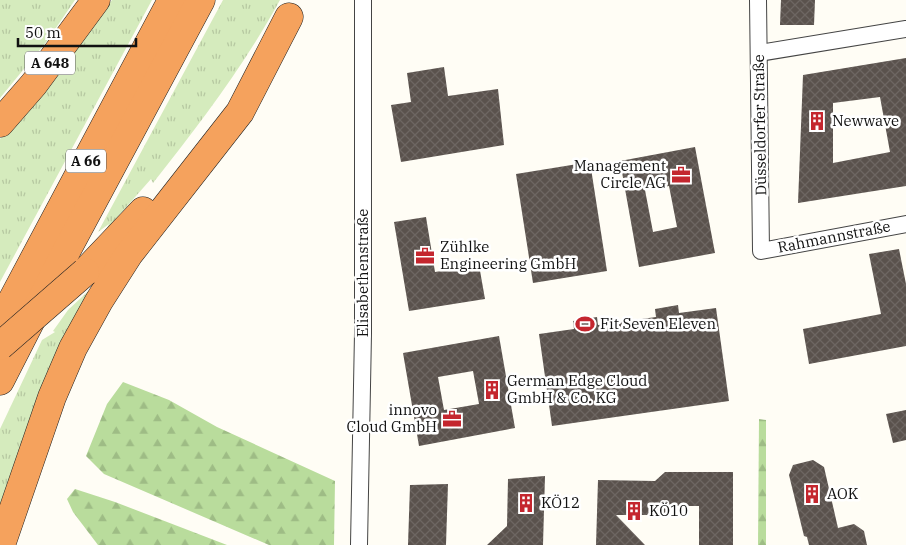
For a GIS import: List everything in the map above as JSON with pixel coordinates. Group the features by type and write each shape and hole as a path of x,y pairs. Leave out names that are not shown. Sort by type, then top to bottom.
{"highway":[{"name":"A 648","path":"0,123 34,84 96,0"},
{"name":"A 66","path":"0,323 172,0"},
{"name":"A 66","path":"0,381 68,248 201,0"},
{"path":"0,346 86,272 145,208 196,148 248,78 293,8"},
{"path":"1,545 52,397 73,348 99,301 129,254 240,112 293,8"}],"street":[{"name":"Elisabethenstraße","path":"359,545 358,481 363,333 363,0"},
{"name":"Düsseldorfer Straße","path":"758,0 761,251"},
{"path":"758,53 906,30"},
{"name":"Rahmannstraße","path":"761,251 906,224"}],"green space":[{"path":"0,0 75,0 47,41 0,98"},
{"path":"112,0 152,0 0,282 0,139 28,109"},
{"path":"223,0 280,0 236,72 153,183 151,179 106,230 109,224 98,232"},
{"path":"97,283 0,520 0,429 42,340 55,332 53,331 68,310"},
{"path":"123,382 169,400 217,427 335,481 334,545 269,545 104,474 86,456 107,404"},
{"path":"759,419 766,420 766,545 758,545"},
{"path":"75,489 115,502 227,545 98,545 73,512 67,499"}],"building":[{"path":"781,0 815,0 814,25 780,25"},
{"name":"Newwave","path":"906,58 906,186 798,203 803,75","holes":["880,97 890,152 833,163 833,103"]},
{"path":"444,67 448,96 498,89 504,145 401,162 391,105 411,102 407,73"},
{"path":"695,147 715,253 639,267 620,161","holes":["669,186 677,227 653,232 645,190"]},
{"path":"590,162 607,271 533,283 516,174"},
{"path":"426,217 435,272 479,265 485,299 409,311 394,222"},
{"path":"899,249 906,284 906,346 809,364 803,329 881,314 869,254"},
{"path":"678,305 679,313 716,308 729,401 552,426 539,334 574,329 573,321 597,317 598,325 656,317 655,309"},
{"name":"German Edge Cloud GmbH & Co. KG","path":"499,336 515,428 419,446 403,353","holes":["473,371 479,404 444,410 438,377"]},
{"path":"906,410 906,440 893,443 886,414"},
{"name":"AOK","path":"813,460 824,467 838,528 854,524 864,531 867,545 809,545 807,537 804,536 789,475 793,465"},
{"name":"KÖ10","path":"665,472 733,472 733,545 699,545 699,506 675,506 666,515 616,515 645,545 596,545 598,480 655,481"},
{"name":"KÖ12","path":"545,476 543,545 487,545 507,526 508,479"},
{"path":"448,484 446,545 408,545 410,485"}],"place":[{"name":"Newwave","path":"817,121"},
{"name":"Management Circle AG","path":"681,175"},
{"name":"Zühlke Engineering GmbH","path":"425,256"},
{"name":"Fit Seven Eleven","path":"585,324"},
{"name":"German Edge Cloud GmbH & Co. KG","path":"492,390"},
{"name":"innovo Cloud GmbH","path":"452,419"},
{"name":"AOK","path":"812,494"},
{"name":"KÖ12","path":"526,503"},
{"name":"KÖ10","path":"634,511"}]}
